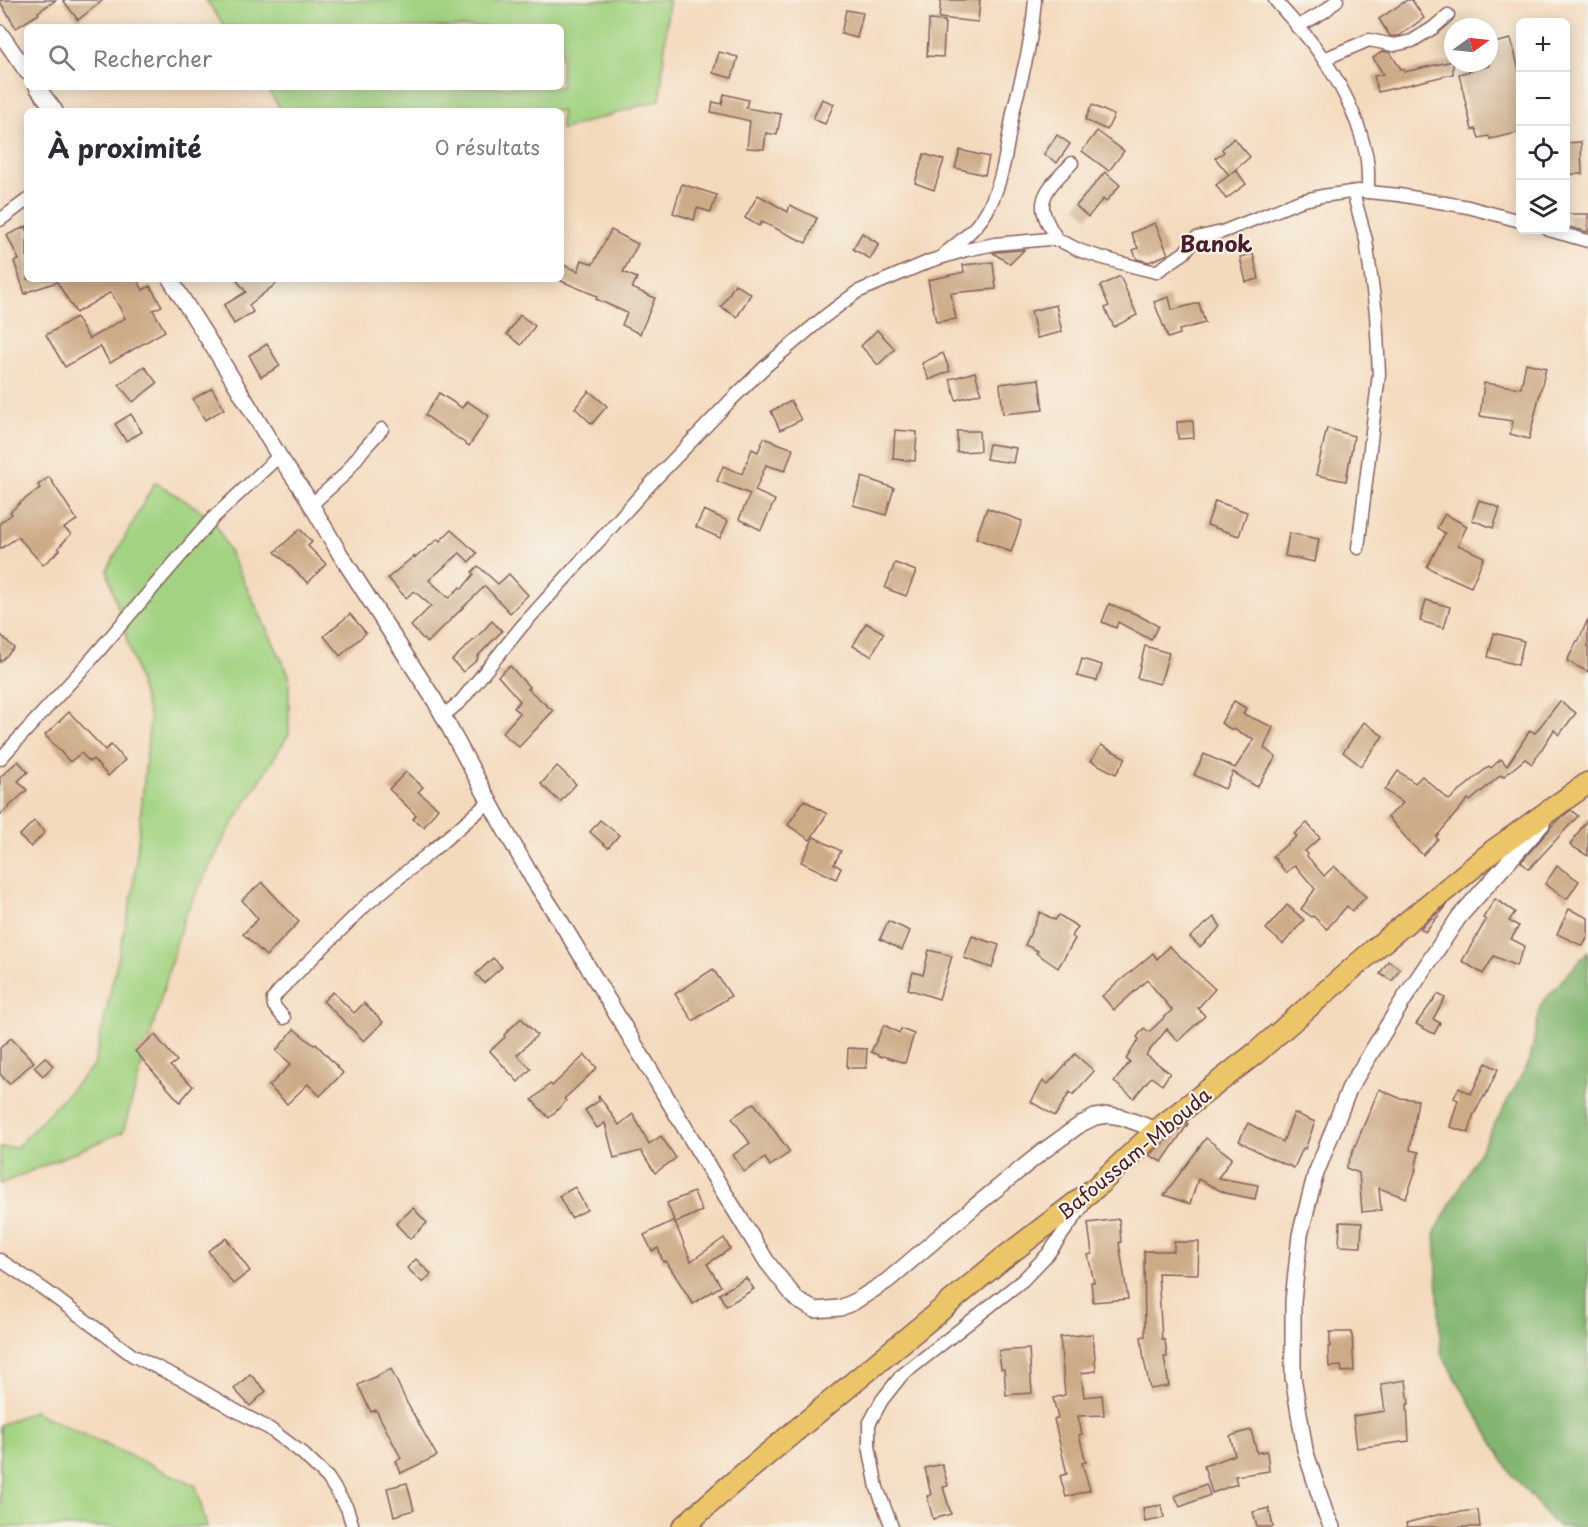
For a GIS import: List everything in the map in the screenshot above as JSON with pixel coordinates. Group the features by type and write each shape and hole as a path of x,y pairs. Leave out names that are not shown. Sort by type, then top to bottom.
{"highway":[{"name":"Bafoussam-Mbouda","path":"683,1527 729,1486 1001,1260 1095,1188 1157,1130 1257,1052 1377,947 1494,850 1588,783"}],"street":[{"path":"936,259 957,244 973,227 988,209 997,189 1006,159 1014,111 1032,33 1035,0"},
{"path":"1275,0 1324,60 1347,100 1365,147 1368,192"},
{"path":"1297,27 1325,11 1337,0"},
{"path":"1324,60 1369,40 1394,45 1412,41 1434,28 1448,15"},
{"path":"0,33 24,68"},
{"path":"39,90 52,108"},
{"path":"1072,163 1046,192 1042,208 1057,239 1080,251 1156,272 1184,253 1196,238 1230,229 1300,201 1322,196 1353,192 1399,195 1468,207 1516,220"},
{"path":"1353,192 1366,240 1376,313 1379,374 1358,548"},
{"path":"0,220 24,202"},
{"path":"1563,234 1588,241"},
{"path":"443,716 461,701 522,626 730,400 824,316 857,292 936,259 995,244 1057,239"},
{"path":"172,282 340,554 413,666 533,879 761,1253 790,1293 815,1310 840,1308 854,1302 887,1281 1042,1152 1081,1124 1095,1117 1121,1117 1157,1130"},
{"path":"311,505 344,475 382,429"},
{"path":"0,759 89,662 213,518 279,456"},
{"path":"284,1018 274,1006 273,999 279,991 367,904 489,801"},
{"path":"1332,1527 1305,1450 1293,1377 1293,1301 1300,1235 1315,1176 1349,1089 1404,999 1459,917 1560,804"},
{"path":"892,1527 877,1488 869,1446 869,1424 882,1400 901,1376 1023,1280 1048,1254 1095,1188"},
{"path":"0,1260 45,1290 132,1355 189,1383 270,1429 302,1453 328,1478 347,1508 353,1527"}],"green space":[{"path":"206,0 669,0 660,100 564,129 564,108 280,108 268,90 564,90 564,24 223,24"},
{"path":"155,482 213,518 289,675 289,734 227,833 184,917 123,1132 0,1184 0,1148 17,1147 94,1065 133,892 150,719 107,570"},
{"path":"1588,951 1588,1527 1557,1527 1510,1472 1441,1353 1435,1232 1530,1060 1541,1004"},
{"path":"33,1411 196,1486 207,1527 0,1527 0,1425"}],"building":[{"path":"0,0 56,0 16,28"},
{"path":"63,0 103,0 78,20"},
{"path":"941,0 980,0 978,22 939,18"},
{"path":"1407,0 1412,0 1424,18 1399,36 1390,36 1379,19"},
{"path":"846,10 863,13 857,38 841,34"},
{"path":"929,20 945,21 943,57 927,56"},
{"path":"1511,39 1516,58 1516,133 1490,139 1489,136 1479,138 1476,129 1472,130 1459,74 1498,72 1498,42"},
{"path":"1383,51 1390,53 1404,72 1444,63 1444,72 1453,72 1453,74 1378,92 1374,76 1383,74 1373,58"},
{"path":"719,52 738,57 732,78 713,73"},
{"path":"724,94 748,100 746,108 781,114 777,135 766,133 764,149 747,148 750,121 711,112 713,102 722,104"},
{"path":"822,99 834,104 825,124 813,119"},
{"path":"1092,105 1114,115 1107,130 1085,120"},
{"path":"1097,131 1124,151 1109,171 1082,151"},
{"path":"1057,135 1070,144 1057,163 1044,154"},
{"path":"1234,138 1250,157 1229,175 1215,158 1224,152 1222,149"},
{"path":"1581,142 1582,174 1570,174 1570,143"},
{"path":"960,150 989,157 985,175 955,168"},
{"path":"924,154 944,160 934,190 915,183"},
{"path":"1236,170 1246,184 1226,199 1216,185"},
{"path":"1105,172 1120,185 1106,202 1103,199 1088,217 1076,206"},
{"path":"682,184 717,195 711,212 697,208 694,220 673,213"},
{"path":"758,195 788,212 790,205 817,218 806,243 762,222 759,226 745,218"},
{"path":"1570,214 1588,214 1588,232 1570,227"},
{"path":"1155,223 1168,254 1149,262 1137,259 1133,250 1138,248 1131,233"},
{"path":"24,227 24,282 57,282 25,294 14,261 19,260 7,235"},
{"path":"611,230 638,244 623,272 637,278 632,288 655,298 640,334 622,325 627,313 596,299 597,296 563,282 564,265 578,271 582,260 593,264"},
{"path":"862,233 879,244 870,259 853,249"},
{"path":"1024,250 1010,264 993,253 996,252"},
{"path":"1253,254 1259,279 1246,282 1240,257"},
{"path":"993,262 996,289 951,293 956,319 936,322 928,280 964,272 963,265"},
{"path":"1120,276 1137,315 1114,327 1105,308 1109,306 1100,286"},
{"path":"57,282 139,282 143,290 150,286 162,306 153,310 165,331 110,363 100,346 65,367 46,335 76,317 89,339 125,318 111,292 76,313"},
{"path":"238,282 278,282 249,305 253,312 234,324 224,305 246,292"},
{"path":"735,284 751,294 737,317 721,307"},
{"path":"1169,297 1172,310 1199,303 1205,323 1179,330 1180,334 1168,338 1154,302"},
{"path":"1056,305 1062,332 1037,338 1031,311"},
{"path":"520,315 535,326 521,345 507,334"},
{"path":"877,330 895,349 878,365 861,346"},
{"path":"267,344 280,366 261,377 249,355"},
{"path":"943,353 950,371 929,380 922,363"},
{"path":"1526,363 1546,368 1529,439 1510,434 1513,421 1480,416 1484,383 1521,388"},
{"path":"144,366 157,383 133,402 119,385"},
{"path":"975,372 981,393 956,400 950,379"},
{"path":"1039,379 1043,410 1003,414 1000,384"},
{"path":"212,388 224,409 205,420 193,399"},
{"path":"589,391 607,406 592,424 575,408"},
{"path":"439,393 462,408 467,401 489,416 469,446 425,415"},
{"path":"791,401 801,420 780,430 771,411"},
{"path":"131,414 142,432 126,441 115,424"},
{"path":"1193,421 1194,438 1178,439 1177,422"},
{"path":"1327,428 1354,436 1346,481 1316,475"},
{"path":"895,430 917,432 915,461 893,459"},
{"path":"957,431 979,431 980,451 957,452"},
{"path":"764,438 793,449 785,471 766,465 755,491 775,500 761,530 739,519 750,494 717,481 723,466 742,474 752,449 758,452"},
{"path":"989,444 1016,448 1013,463 986,459"},
{"path":"49,477 77,520 64,528 71,534 58,548 60,550 43,565 18,537 0,549 0,523 12,514 10,512 21,502 40,488 38,485"},
{"path":"862,477 894,488 886,515 853,505"},
{"path":"1479,500 1500,508 1493,528 1472,520"},
{"path":"1215,501 1247,512 1239,536 1207,525"},
{"path":"987,508 1022,521 1011,552 976,538"},
{"path":"704,510 728,521 720,538 696,527"},
{"path":"1445,514 1467,526 1458,545 1484,557 1471,587 1427,567 1445,533 1437,528"},
{"path":"300,529 312,542 308,546 326,564 308,583 275,552"},
{"path":"451,530 477,553 469,562 460,553 429,580 449,598 460,587 462,589 478,566 498,584 509,574 528,595 510,613 485,586 427,643 411,626 431,606 414,591 406,598 388,578 414,556 415,558 438,539 440,541"},
{"path":"1289,533 1319,539 1315,562 1285,556"},
{"path":"895,563 916,571 906,596 885,588"},
{"path":"1426,600 1450,607 1444,628 1420,621"},
{"path":"1109,604 1136,614 1158,626 1151,640 1118,622 1116,628 1102,622"},
{"path":"350,614 366,633 340,656 324,636"},
{"path":"1588,619 1588,672 1567,661"},
{"path":"492,621 502,631 477,657 478,659 463,672 452,660"},
{"path":"866,623 884,633 871,656 853,646"},
{"path":"1494,633 1524,641 1518,665 1488,657"},
{"path":"0,634 14,648 0,662"},
{"path":"1145,646 1169,653 1160,684 1137,678"},
{"path":"1082,659 1102,665 1097,681 1077,676"},
{"path":"510,666 530,688 528,689 553,711 519,747 502,733 520,713 514,708 520,701 498,676"},
{"path":"1234,701 1246,708 1243,714 1273,727 1264,748 1276,757 1257,787 1233,772 1225,789 1194,775 1204,754 1235,768 1254,739 1221,723"},
{"path":"1560,701 1576,713 1559,735 1554,730 1532,764 1525,759 1503,777 1501,775 1470,801 1468,799 1423,855 1388,817 1403,803 1385,790 1398,771 1415,783 1422,776 1449,800 1489,766 1491,768 1501,759 1507,766 1530,730 1535,733"},
{"path":"69,712 105,750 111,745 125,760 108,776 93,759 90,762 81,753 70,762 45,735"},
{"path":"1364,722 1383,736 1361,766 1343,752"},
{"path":"1101,745 1126,758 1116,774 1091,761"},
{"path":"18,761 28,772 18,781 27,790 0,815 0,777"},
{"path":"557,766 576,784 560,802 541,784"},
{"path":"406,772 423,787 418,792 438,808 424,827 413,819 416,815 389,789"},
{"path":"804,800 827,814 810,840 788,825"},
{"path":"1571,810 1578,816 1529,869 1521,862 1552,825"},
{"path":"1588,818 1588,856 1570,845"},
{"path":"600,820 619,835 608,848 590,832"},
{"path":"34,821 45,832 31,847 19,836"},
{"path":"1307,823 1320,838 1305,851 1307,856 1324,876 1334,866 1366,897 1352,911 1347,906 1327,929 1301,909 1315,889 1295,865 1286,873 1273,856 1297,836 1294,834"},
{"path":"814,837 841,851 834,864 841,868 836,879 801,862"},
{"path":"1557,866 1579,881 1567,899 1545,884"},
{"path":"262,882 299,922 266,956 243,934 258,919 242,900"},
{"path":"1495,899 1515,912 1509,921 1519,926 1511,939 1525,946 1516,966 1494,956 1483,974 1462,961 1486,920 1483,918"},
{"path":"1448,904 1425,932 1420,928"},
{"path":"1287,905 1304,920 1283,944 1266,929"},
{"path":"1569,909 1588,918 1588,936 1583,946 1557,934"},
{"path":"1040,912 1055,920 1059,915 1078,927 1072,936 1075,939 1058,968 1036,953 1038,951 1025,945"},
{"path":"1214,917 1221,927 1200,947 1190,937"},
{"path":"888,921 910,931 902,950 880,939"},
{"path":"972,936 999,945 992,968 964,958"},
{"path":"1169,946 1215,989 1198,1008 1205,1016 1178,1041 1167,1029 1146,1055 1170,1073 1162,1085 1151,1077 1134,1098 1114,1082 1130,1062 1126,1059 1144,1028 1149,1032 1172,1010 1147,980 1114,1010 1102,996 1153,953 1157,959"},
{"path":"929,950 952,956 939,999 908,989 913,972 923,975"},
{"path":"493,958 502,967 484,983 476,974"},
{"path":"1388,961 1400,969 1392,981 1380,974"},
{"path":"713,969 731,996 693,1021 675,994"},
{"path":"333,992 354,1013 364,1003 383,1022 364,1041 323,1001"},
{"path":"1438,994 1445,998 1433,1019 1440,1023 1434,1034 1416,1024"},
{"path":"521,1018 537,1035 517,1055 531,1069 518,1082 490,1051"},
{"path":"884,1025 899,1033 901,1029 914,1034 905,1063 871,1052"},
{"path":"294,1029 314,1045 316,1044 343,1073 320,1096 308,1084 287,1104 269,1086 291,1064 276,1051"},
{"path":"155,1035 177,1061 170,1066 193,1086 180,1102 135,1051"},
{"path":"11,1038 34,1062 9,1084 0,1074 0,1048"},
{"path":"848,1048 867,1049 866,1068 847,1068"},
{"path":"1075,1054 1094,1071 1073,1095 1070,1092 1055,1116 1031,1102 1043,1081 1048,1084"},
{"path":"585,1055 597,1068 564,1099 566,1101 549,1118 532,1100 550,1084 552,1086"},
{"path":"45,1057 53,1066 43,1076 34,1067"},
{"path":"1486,1063 1498,1069 1473,1116 1469,1133 1450,1127 1458,1100 1454,1098 1459,1088 1471,1094"},
{"path":"1379,1089 1399,1098 1418,1100 1410,1150 1419,1152 1416,1170 1406,1198 1379,1188 1381,1210 1362,1212 1359,1173 1346,1168"},
{"path":"599,1096 619,1125 633,1114 649,1144 661,1136 676,1158 655,1173 641,1151 614,1158 605,1123 597,1128 585,1110 599,1101"},
{"path":"754,1103 790,1152 770,1166 765,1158 744,1172 733,1155 750,1143 732,1118"},
{"path":"1294,1113 1315,1122 1305,1149 1303,1148 1294,1168 1239,1141 1248,1123 1283,1142"},
{"path":"1187,1123 1162,1162 1149,1155"},
{"path":"1206,1138 1232,1158 1218,1178 1258,1185 1255,1199 1225,1193 1198,1179 1190,1204 1164,1195"},
{"path":"575,1187 587,1210 571,1218 559,1196"},
{"path":"694,1192 702,1211 675,1223 667,1203"},
{"path":"413,1208 427,1223 410,1239 396,1224"},
{"path":"1119,1219 1121,1242 1119,1243 1128,1299 1093,1302 1091,1282 1094,1282 1088,1255 1092,1254 1088,1223"},
{"path":"674,1220 691,1261 724,1238 730,1249 707,1264 721,1286 693,1304 666,1261 663,1262 658,1248 652,1251 644,1235"},
{"path":"1340,1222 1362,1223 1361,1247 1339,1246"},
{"path":"226,1238 250,1271 233,1284 208,1251"},
{"path":"1174,1242 1199,1242 1198,1274 1158,1273 1162,1340 1165,1340 1167,1357 1164,1357 1169,1386 1150,1389 1141,1337 1145,1336 1144,1251 1174,1251"},
{"path":"416,1259 431,1274 423,1283 407,1268"},
{"path":"746,1278 754,1289 726,1306 719,1294"},
{"path":"1330,1332 1352,1332 1354,1371 1342,1372 1341,1366 1329,1367"},
{"path":"1093,1334 1096,1371 1081,1373 1084,1397 1102,1395 1104,1415 1078,1416 1082,1434 1079,1435 1086,1462 1082,1463 1090,1490 1066,1497 1060,1476 1067,1474 1054,1419 1058,1418 1053,1398 1065,1395 1060,1337"},
{"path":"1029,1349 1032,1393 1006,1395 1004,1369 1001,1369 999,1351"},
{"path":"391,1369 437,1456 401,1473 396,1461 401,1458 376,1410 371,1412 358,1385"},
{"path":"250,1374 266,1391 250,1406 234,1389"},
{"path":"1406,1380 1409,1404 1407,1404 1409,1441 1357,1448 1353,1416 1385,1411 1381,1384"},
{"path":"1251,1430 1257,1453 1267,1451 1269,1471 1235,1476 1237,1484 1212,1493 1204,1466 1235,1455 1230,1436"},
{"path":"942,1464 948,1486 943,1487 951,1514 933,1519 927,1496 931,1495 925,1468"},
{"path":"407,1483 414,1510 394,1516 387,1488"},
{"path":"1206,1484 1210,1495 1180,1507 1175,1496"},
{"path":"1162,1505 1164,1518 1145,1522 1143,1508"},
{"path":"1269,1508 1273,1527 1257,1527 1253,1512"},
{"path":"1478,1510 1480,1527 1407,1527 1406,1523 1441,1514"}],"district":[{"name":"Banok","path":"1216,242"}]}
